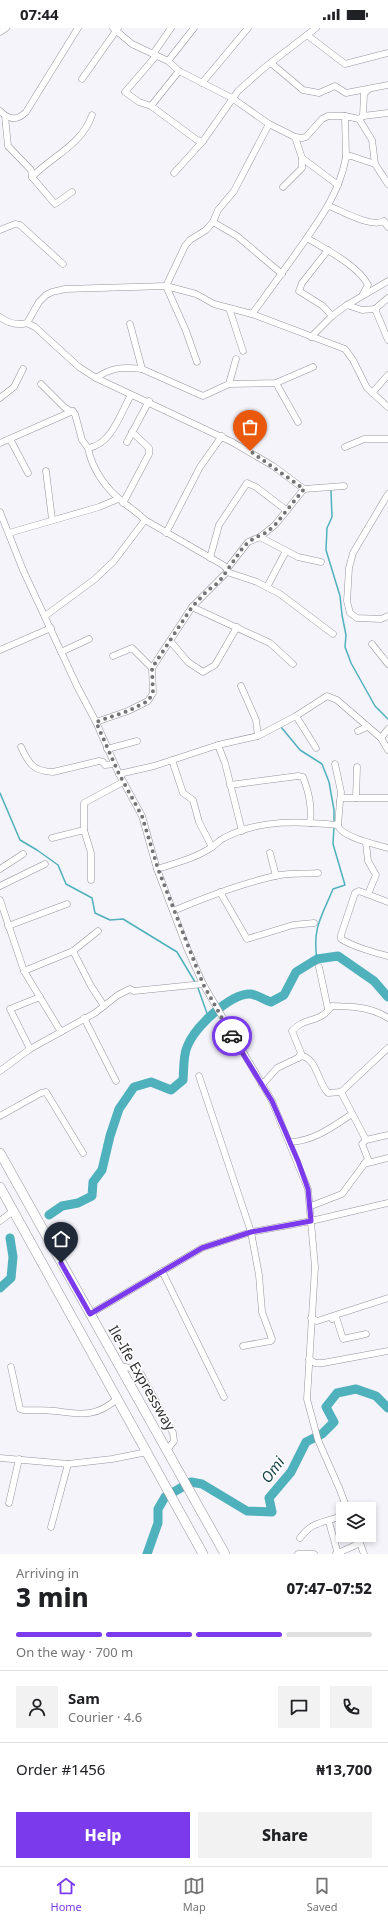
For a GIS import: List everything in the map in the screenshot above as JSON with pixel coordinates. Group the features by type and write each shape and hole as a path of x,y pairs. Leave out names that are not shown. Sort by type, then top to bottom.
{"highway":[{"name":"Ile-Ife Expressway","path":"0,1153 225,1554"},
{"path":"16,1182 2,1190 203,1554"},
{"path":"97,1363 112,1354"}],"street":[{"path":"0,32 6,28"},
{"path":"2,114 13,120 26,112 78,28"},
{"path":"171,28 154,55 125,92 139,102 150,106 197,140 203,141"},
{"path":"168,62 194,28"},
{"path":"202,83 248,28"},
{"path":"174,173 203,141 238,91 316,28"},
{"path":"82,79 115,29 132,44 168,62 179,71 232,98 269,124 295,137 306,137 322,119 328,116 361,117 388,113"},
{"path":"307,35 344,64 388,54"},
{"path":"271,63 303,90 319,93 335,86 346,93 388,86"},
{"path":"150,106 179,71"},
{"path":"369,89 364,94 361,117 372,140 375,164 388,184"},
{"path":"2,114 8,146 31,170 32,177 55,204 72,192"},
{"path":"32,177 77,141 89,124 92,116"},
{"path":"252,314 282,274 329,206 338,185 346,157 345,116"},
{"path":"197,362 186,331 166,286 185,246 190,240 206,230 213,222 218,210 234,191 269,124"},
{"path":"283,187 302,168 302,158 295,137"},
{"path":"346,157 351,156 375,164"},
{"path":"302,158 338,185"},
{"path":"329,206 371,223 379,224 384,222 388,227"},
{"path":"213,222 237,236 282,274"},
{"path":"0,230 15,224 20,225 63,264"},
{"path":"307,238 328,250 361,275 368,286 363,294"},
{"path":"328,250 302,283 299,291 323,306 332,316"},
{"path":"311,337 332,316 347,305 363,294 388,281"},
{"path":"27,323 39,302 46,295 52,292 65,289 166,286 196,294 214,304 252,314 345,349 354,360 367,388 388,407"},
{"path":"347,305 362,310 375,309 388,298"},
{"path":"229,308 243,351"},
{"path":"375,309 388,340"},
{"path":"0,317 8,322 16,324 27,323 35,327 79,366 96,378 131,395 149,401 222,436 273,466 304,489 344,486"},
{"path":"130,324 142,369"},
{"path":"229,384 236,359"},
{"path":"96,378 109,369 142,369 200,396 229,384 276,382 313,366"},
{"path":"0,398 14,387 23,369"},
{"path":"372,393 388,375"},
{"path":"276,382 298,422"},
{"path":"41,384 64,407 73,411 82,440 88,448 94,468 121,501 137,512 145,520 210,558 227,570 280,594 332,634"},
{"path":"88,448 107,439 131,395"},
{"path":"127,442 149,401"},
{"path":"0,443 73,411"},
{"path":"9,533 52,519 121,501 149,454 149,448 132,432"},
{"path":"166,533 200,467 222,436"},
{"path":"10,439 28,472"},
{"path":"345,447 364,439 388,439"},
{"path":"46,471 52,519"},
{"path":"210,558 219,525 247,483 256,487 286,510"},
{"path":"96,722 128,711 148,701 153,693 152,668 192,607 207,591 219,582 248,542 260,537 275,525 304,489"},
{"path":"388,494 353,553 348,568 347,601 350,613 357,618 380,619 388,616"},
{"path":"0,512 23,570 61,652 96,722 114,764 142,816 158,869 173,911 203,984 212,1002 272,1101 308,1189 311,1206 315,1267 307,1399 318,1440 344,1502"},
{"path":"45,616 100,574 114,560 145,520"},
{"path":"260,537 298,557 321,562"},
{"path":"267,587 286,551"},
{"path":"192,607 270,643 293,664"},
{"path":"170,642 192,665 203,672 215,665 237,627"},
{"path":"0,650 50,628"},
{"path":"61,652 89,640"},
{"path":"372,644 388,664"},
{"path":"113,656 132,648 152,668"},
{"path":"241,686 256,720 258,736"},
{"path":"119,774 172,760 218,745 258,736 296,716 327,696 331,696 381,738 388,750"},
{"path":"296,716 316,748"},
{"path":"358,731 367,727"},
{"path":"381,738 388,729"},
{"path":"107,749 137,741"},
{"path":"218,745 225,764 242,831"},
{"path":"22,747 29,764 45,771 53,772 99,761 103,762 105,765 114,764"},
{"path":"172,760 183,793 193,800 199,822 212,847"},
{"path":"335,764 341,792 335,825"},
{"path":"356,798 357,767"},
{"path":"230,785 298,776 303,777 309,793 311,810 310,823"},
{"path":"91,880 91,853 84,830 84,803 123,782"},
{"path":"340,801 342,798 388,798"},
{"path":"158,869 180,862 212,847 223,838 242,831 281,822 335,825 341,830 366,843 388,848"},
{"path":"52,838 84,830"},
{"path":"366,843 368,861 376,875 368,894"},
{"path":"270,853 276,876"},
{"path":"0,869 23,854"},
{"path":"0,886 45,864"},
{"path":"173,911 220,892 276,876 318,873"},
{"path":"388,902 359,891 355,893 341,935 341,939 372,953 388,956"},
{"path":"220,892 247,939 293,926 314,923"},
{"path":"0,900 24,971 61,1032"},
{"path":"8,926 67,904"},
{"path":"24,971 73,951 98,930"},
{"path":"73,951 91,986 104,1006"},
{"path":"319,967 328,1009"},
{"path":"0,1071 30,1049 61,1032 104,1006 118,995 130,989 134,992 203,984"},
{"path":"30,1049 10,1009 40,997"},
{"path":"298,1058 301,1053 292,1031 296,1026 323,1015 332,1006 364,1008 378,1011 388,1018"},
{"path":"84,1018 116,1082"},
{"path":"262,1084 277,1068 298,1058 307,1057 315,1067 320,1080 328,1093 341,1092 388,1048"},
{"path":"200,1076 251,1232 262,1312 272,1339 271,1341 243,1346"},
{"path":"0,1116 46,1092 83,1153"},
{"path":"341,1092 366,1140"},
{"path":"290,1142 299,1142 319,1136 352,1114"},
{"path":"311,1206 342,1194 368,1160 362,1144 366,1140 388,1134"},
{"path":"364,1164 388,1158"},
{"path":"90,1314 202,1248 251,1232 387,1205"},
{"path":"0,1221 13,1211"},
{"path":"162,1271 224,1397"},
{"path":"311,1318 317,1321 388,1298"},
{"path":"324,1318 324,1322 336,1317 343,1339 366,1334"},
{"path":"309,1359 315,1363 323,1363 388,1351"},
{"path":"120,1366 134,1370 141,1374 173,1433 174,1441 167,1450"},
{"path":"11,1367 20,1409 23,1410 46,1410 81,1415 90,1414 104,1409 117,1399"},
{"path":"0,1458 68,1464 112,1459 147,1452"},
{"path":"9,1503 18,1459"},
{"path":"51,1527 68,1464"},
{"path":"300,1538 316,1523 329,1522 336,1518"},
{"path":"329,1522 339,1554 356,1545 356,1542"},
{"path":"359,1542 364,1553"},
{"path":"353,1547 364,1553"},
{"path":"298,1554 314,1554"}],"waterway":[{"path":"331,491 332,517 327,528 326,550 340,596 346,635 345,647 351,663 375,706 388,719"},
{"path":"281,727 300,750 322,764 329,782 334,810 334,822"},
{"path":"0,793 20,840 58,865 66,884 92,898 95,913 110,920 123,919 177,952 195,982"},
{"path":"317,959 316,939 319,922 333,889 345,885 333,844 334,826"},
{"path":"49,1215 62,1206 78,1203 92,1196 93,1182 102,1170 110,1136 119,1109 134,1087 151,1082 171,1090 183,1080 185,1055 191,1039 205,1022 223,1005 243,995 251,994 271,1002 284,995 296,972 317,959 338,956 374,981 388,997"},
{"path":"198,988 209,1019"},
{"path":"0,1288 11,1278 13,1257 10,1238"},
{"name":"Omi","path":"147,1554 158,1523 158,1509 165,1497 191,1482 202,1484 247,1511 272,1512 269,1498 291,1472 306,1442 322,1434 334,1422 326,1407 337,1393 356,1389 376,1396 388,1408"}],"way so far":[{"path":"232,1036 212,1002 187,948 158,869 142,816 119,774 96,722 128,711 148,701 153,693 152,668 176,634 192,607 207,591 219,582 244,546 253,539 260,537 275,525 304,489 250,451"}],"route":[{"path":"61,1263 90,1314 202,1248 230,1237 311,1221 311,1206 308,1189 298,1161 272,1101 232,1036"}]}
